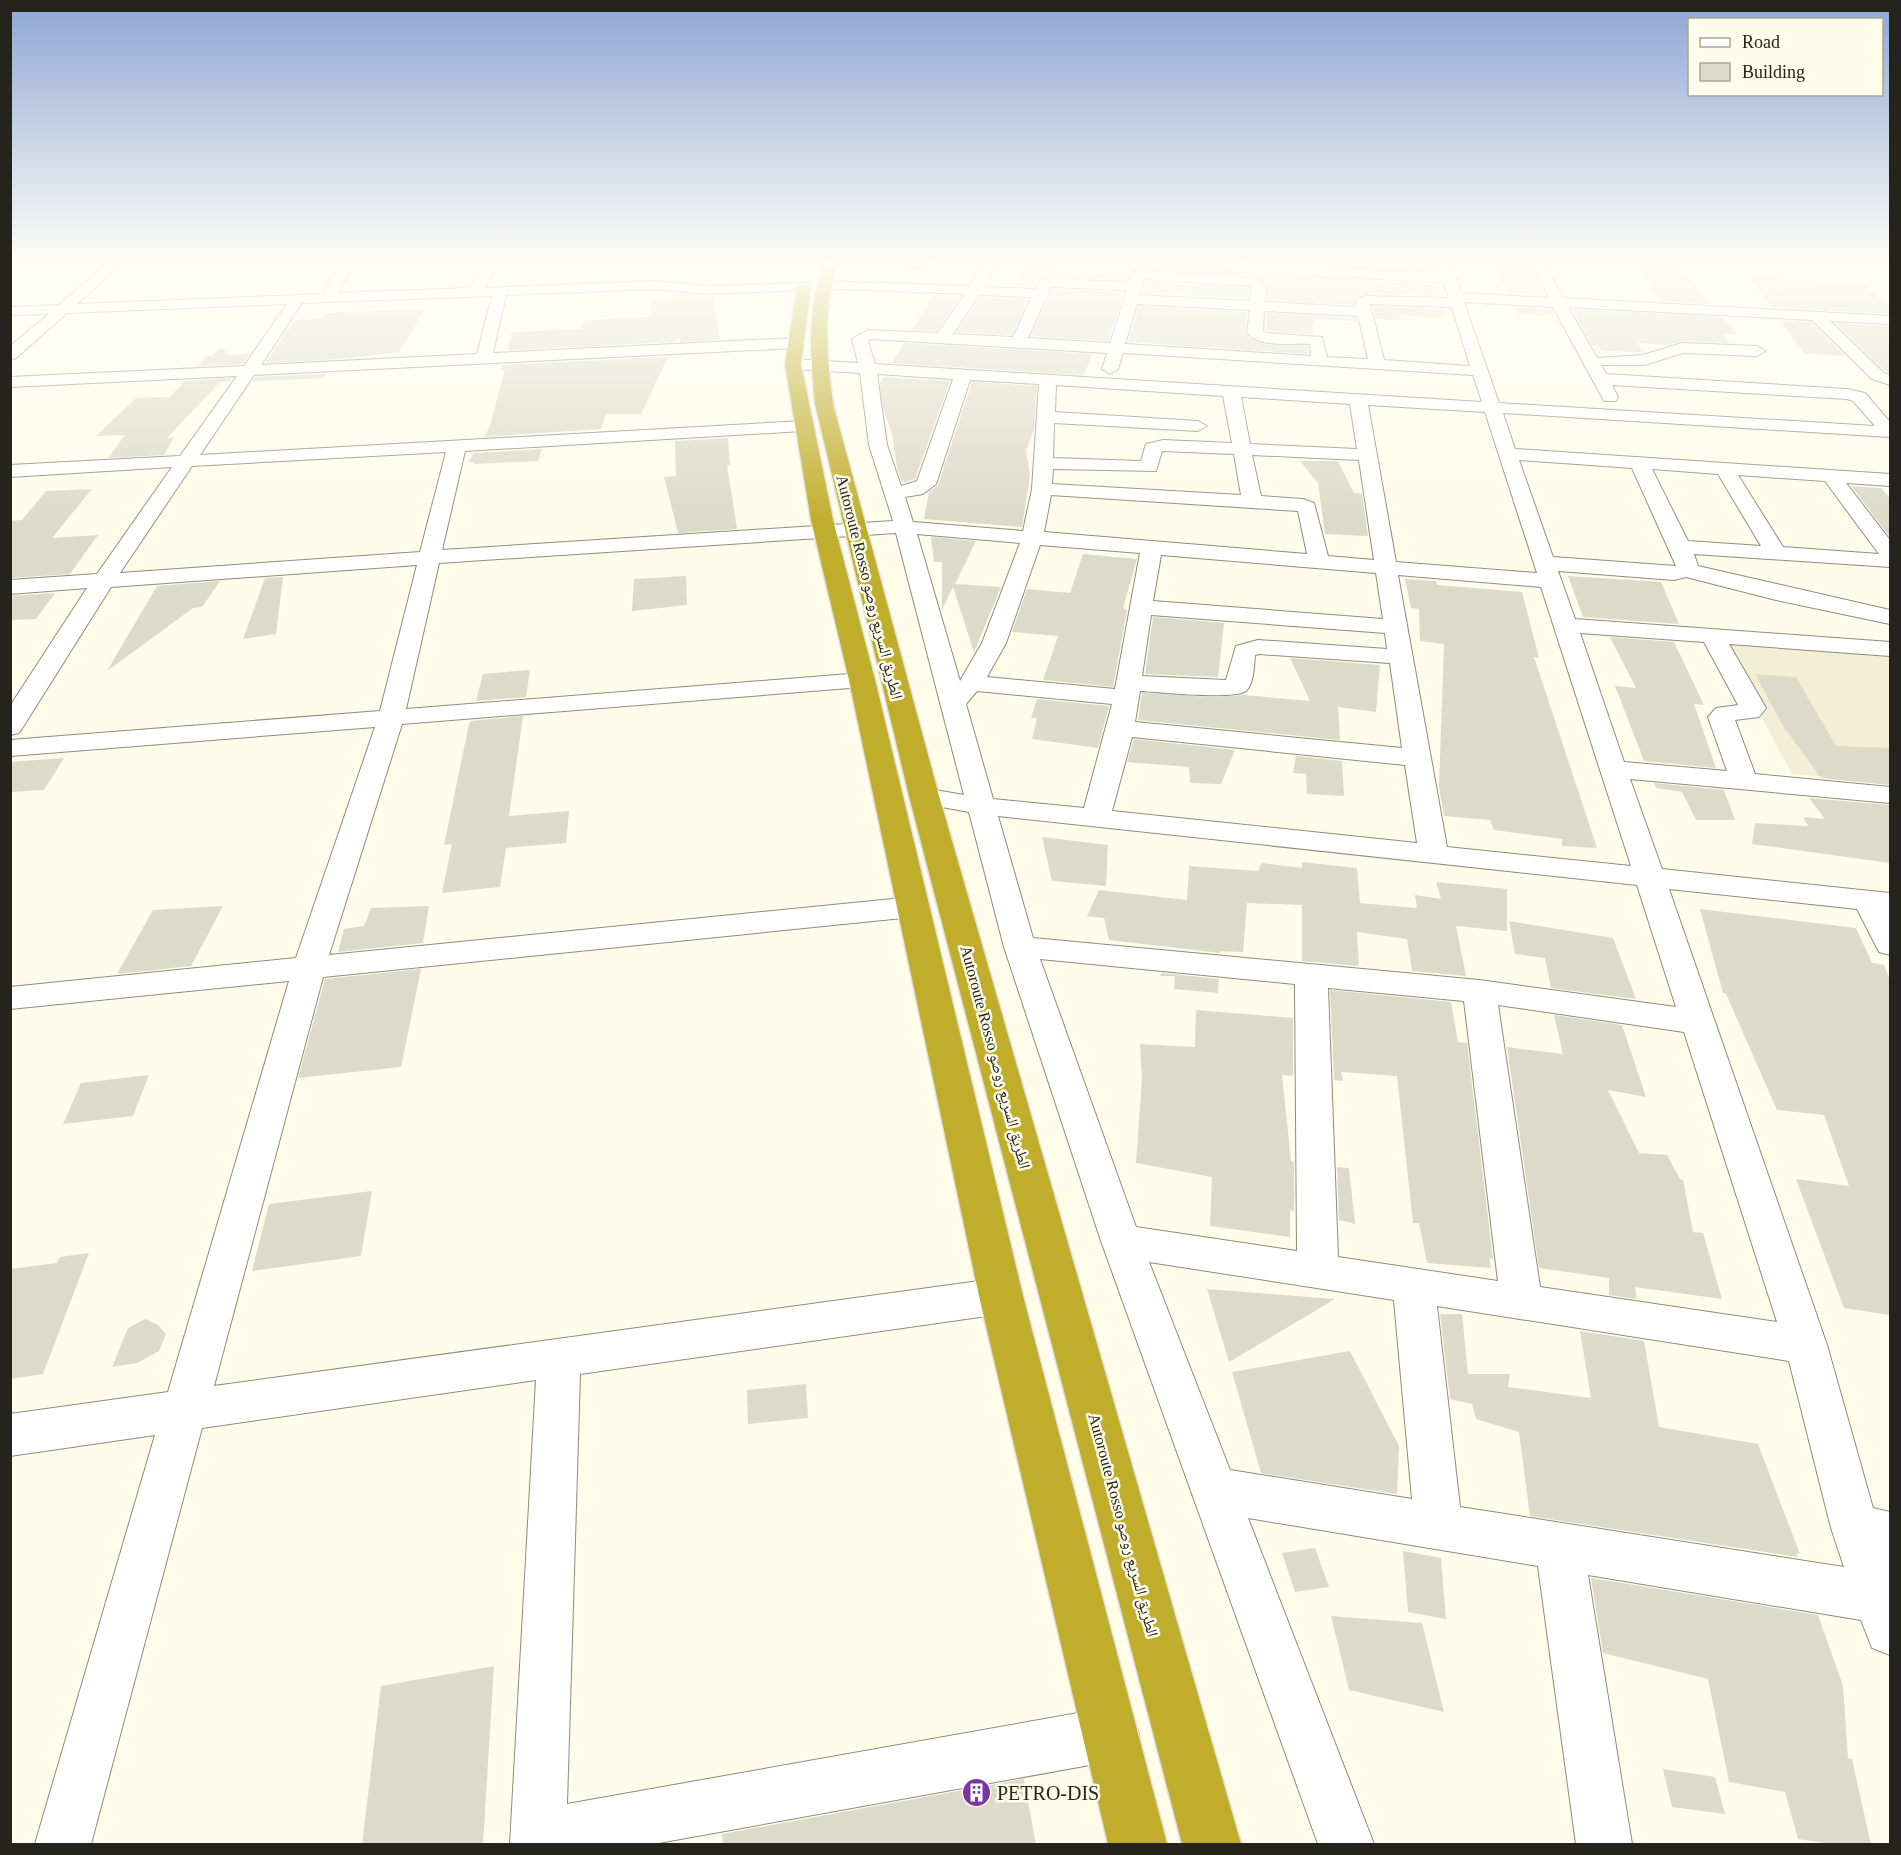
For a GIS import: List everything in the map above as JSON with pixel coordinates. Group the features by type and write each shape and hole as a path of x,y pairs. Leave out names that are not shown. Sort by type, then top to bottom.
{"highway":[{"name":"Autoroute Rosso الطريق السريع روصو","path":"805,350 803,426 839,529 924,796 1212,1845"},
{"name":"Autoroute Rosso الطريق السريع روصو","path":"803,358 824,404 839,529 862,680 912,907 1001,1296 1138,1845"}],"street":[{"path":"10,727 103,580 265,350"},
{"path":"484,357 486,350"},
{"path":"862,350 868,369 878,445 962,693 982,806 1020,947 1121,1241 1346,1845"},
{"path":"1109,350 1480,371"},
{"path":"1106,384 1116,350"},
{"path":"1203,355 1204,350"},
{"path":"1318,350 1320,362"},
{"path":"1373,350 1377,365"},
{"path":"1212,1490 1439,1528 1559,1545 1885,1614 1873,1531 1806,1345 1473,350"},
{"path":"1584,350 1620,415"},
{"path":"1590,361 1644,360 1677,350"},
{"path":"1721,350 1757,351 1790,390"},
{"path":"1851,350 1878,376 1890,380"},
{"path":"10,382 484,357 803,358 868,369 1890,432"},
{"path":"894,493 916,490 926,484 963,375"},
{"path":"1600,379 1854,395 1890,432"},
{"path":"962,693 994,643 1032,538 1042,489 1048,380"},
{"path":"1231,391 1252,502"},
{"path":"1358,399 1433,853"},
{"path":"1046,417 1238,428"},
{"path":"10,471 803,426"},
{"path":"1043,463 1140,469 1149,467 1153,448 1163,444 1367,455"},
{"path":"63,1845 309,968 391,717 457,445"},
{"path":"1508,454 1890,480"},
{"path":"1638,463 1688,563 1686,570"},
{"path":"1724,468 1776,554"},
{"path":"1830,476 1890,554"},
{"path":"1042,489 1295,503 1307,507 1319,562"},
{"path":"10,587 839,529 905,527 1385,567 1547,572 1674,573 1686,570 1776,593 1890,617"},
{"path":"1680,547 1890,561"},
{"path":"1096,817 1121,728 1151,548"},
{"path":"1141,607 1395,627"},
{"path":"1565,625 1890,649"},
{"path":"1712,635 1753,708 1750,712 1725,713 1721,717 1744,782"},
{"path":"962,693 1232,688 1238,685 1244,651 1258,646 1400,657"},
{"path":"10,748 862,680"},
{"path":"1121,728 1417,758"},
{"path":"1613,769 1890,795"},
{"path":"924,796 982,806 1879,902 1890,945"},
{"path":"10,998 912,907"},
{"path":"1020,947 1311,973 1479,991 1698,1022"},
{"path":"1311,973 1318,1273"},
{"path":"1479,991 1522,1303"},
{"path":"1121,1241 1318,1273 1806,1345"},
{"path":"1414,1287 1439,1528"},
{"path":"10,1436 1001,1296"},
{"path":"559,1358 539,1841 1112,1734"},
{"path":"1559,1545 1604,1845"}],"shaded area":[{"path":"1718,636 1890,649 1890,782 1792,774"}],"building":[{"path":"218,350 224,350 229,355 249,354 243,364 198,366 206,356 212,356"},
{"path":"274,350 400,350 399,352 341,359 265,363"},
{"path":"900,350 1016,350 1092,354 1084,375 892,363"},
{"path":"1242,350 1308,350 1308,354"},
{"path":"1643,350 1645,352 1602,351"},
{"path":"1802,350 1839,350 1845,356 1804,353"},
{"path":"1863,350 1890,350 1890,373"},
{"path":"668,357 641,414 606,414 601,429 484,437 490,426 505,370 501,370 503,365"},
{"path":"326,374 324,378 253,381 255,377"},
{"path":"884,377 950,381 915,479 905,482 902,482 897,467 892,434 884,411 880,383"},
{"path":"232,378 230,381 220,382 167,438 174,437 164,455 108,458 125,435 96,436 136,398 170,397 185,381"},
{"path":"972,382 1037,386 1034,430 1026,450 1030,476 1022,527 924,519 929,492 938,485"},
{"path":"728,438 730,465 727,465 737,529 678,533 664,477 676,476 675,441"},
{"path":"542,449 538,461 474,464 475,462 468,462 474,453"},
{"path":"1300,461 1338,461 1354,493 1362,494 1368,536 1325,534 1318,483"},
{"path":"1851,486 1881,488 1890,498 1890,537"},
{"path":"92,489 52,538 98,535 70,574 10,578 10,521 22,520 46,491"},
{"path":"931,537 976,541 955,584 1001,587 974,652 953,587 942,610 942,562 934,562"},
{"path":"1083,554 1137,559 1123,608 1127,610 1113,687 1043,680 1058,636 1012,632 1027,589 1070,593"},
{"path":"686,576 687,605 632,611 634,579"},
{"path":"1568,576 1661,582 1679,624 1583,617"},
{"path":"283,577 276,634 243,639 265,578"},
{"path":"1405,579 1436,581 1437,585 1522,592 1539,658 1534,657 1597,848 1562,846 1562,839 1494,830 1490,820 1444,816 1439,788 1444,644 1420,641 1419,609 1411,608"},
{"path":"220,581 202,607 193,608 107,671 157,586"},
{"path":"55,593 36,619 10,620 10,596"},
{"path":"1153,617 1224,623 1218,677 1145,674"},
{"path":"1610,637 1674,642 1704,705 1694,704 1716,768 1644,761 1615,686 1636,688"},
{"path":"1290,658 1380,665 1376,712 1338,707 1340,740 1138,720 1142,693 1212,697 1243,695 1310,701"},
{"path":"530,670 526,697 476,701 483,674"},
{"path":"1755,674 1796,677 1836,746 1890,748 1890,785 1821,778 1783,726"},
{"path":"1037,699 1109,706 1098,748 1032,739 1037,718 1031,718"},
{"path":"523,716 509,816 569,811 566,843 506,848 500,887 442,893 452,844 444,845 469,724 471,721"},
{"path":"1134,739 1235,750 1221,784 1190,783 1189,767 1127,762"},
{"path":"1296,756 1342,761 1344,796 1307,794 1306,774 1293,773"},
{"path":"64,758 44,790 10,792 10,762"},
{"path":"1654,783 1724,790 1735,820 1696,820 1682,792 1656,788"},
{"path":"1809,798 1890,805 1890,863 1752,844 1755,823 1808,826 1803,817 1825,819"},
{"path":"1042,837 1108,845 1106,886 1052,881"},
{"path":"1302,862 1357,868 1360,903 1417,908 1415,895 1441,899 1436,882 1507,889 1507,931 1456,926 1466,976 1412,971 1407,939 1357,932 1359,966 1302,961 1302,905 1247,903 1243,952 1220,951 1220,953 1109,940 1104,918 1087,916 1099,890 1187,900 1189,866 1258,871 1262,863 1302,868"},
{"path":"223,906 191,966 117,974 153,910"},
{"path":"429,906 423,943 338,952 344,929 364,926 371,908"},
{"path":"1700,909 1856,928 1872,963 1884,965 1890,980 1890,1315 1844,1308 1796,1179 1849,1186 1824,1115 1777,1110 1726,994 1723,993"},
{"path":"1509,921 1613,938 1636,999 1551,988 1545,958 1515,954"},
{"path":"421,969 401,1067 298,1078 325,979"},
{"path":"1162,973 1219,979 1218,993 1174,989 1175,976 1160,976"},
{"path":"1330,990 1451,1002 1458,1042 1467,1043 1493,1259 1489,1258 1491,1268 1427,1263 1419,1223 1413,1223 1397,1076 1341,1072 1343,1081 1334,1080"},
{"path":"1196,1010 1293,1018 1293,1076 1282,1075 1291,1161 1294,1162 1294,1211 1290,1210 1290,1237 1210,1226 1212,1177 1136,1163 1142,1078 1140,1044 1195,1047"},
{"path":"1554,1015 1622,1025 1646,1097 1608,1090 1639,1153 1667,1155 1680,1179 1683,1180 1693,1232 1703,1233 1722,1299 1635,1287 1637,1299 1609,1295 1609,1278 1539,1268 1507,1047 1563,1054"},
{"path":"149,1075 133,1116 63,1124 81,1083"},
{"path":"1337,1167 1349,1168 1355,1224 1339,1220"},
{"path":"372,1191 361,1256 252,1271 269,1204"},
{"path":"89,1253 43,1374 10,1379 10,1269 57,1263 60,1257"},
{"path":"1207,1289 1335,1299 1229,1362"},
{"path":"1440,1314 1462,1314 1468,1374 1510,1374 1508,1387 1591,1398 1580,1331 1644,1341 1659,1427 1758,1444 1800,1554 1796,1553 1798,1557 1530,1516 1519,1432 1476,1419 1472,1404 1450,1399"},
{"path":"145,1319 158,1325 166,1334 159,1351 137,1363 112,1367 128,1328"},
{"path":"1350,1351 1399,1446 1397,1494 1261,1473 1232,1372"},
{"path":"806,1384 808,1418 748,1424 747,1390"},
{"path":"1315,1548 1329,1587 1295,1592 1282,1553"},
{"path":"1403,1551 1441,1558 1446,1619 1408,1612"},
{"path":"1591,1578 1818,1615 1843,1686 1848,1758 1852,1759 1871,1845 1838,1845 1798,1839 1785,1792 1729,1782 1708,1679 1603,1653"},
{"path":"1331,1616 1422,1623 1444,1712 1349,1690"},
{"path":"494,1666 483,1845 362,1845 381,1686"},
{"path":"1663,1769 1715,1777 1725,1814 1672,1807"},
{"name":"PETRO-DIS","path":"1024,1779 1036,1845 723,1845 722,1834"}],"place":[{"name":"PETRO-DIS","path":"976,1793"}]}
